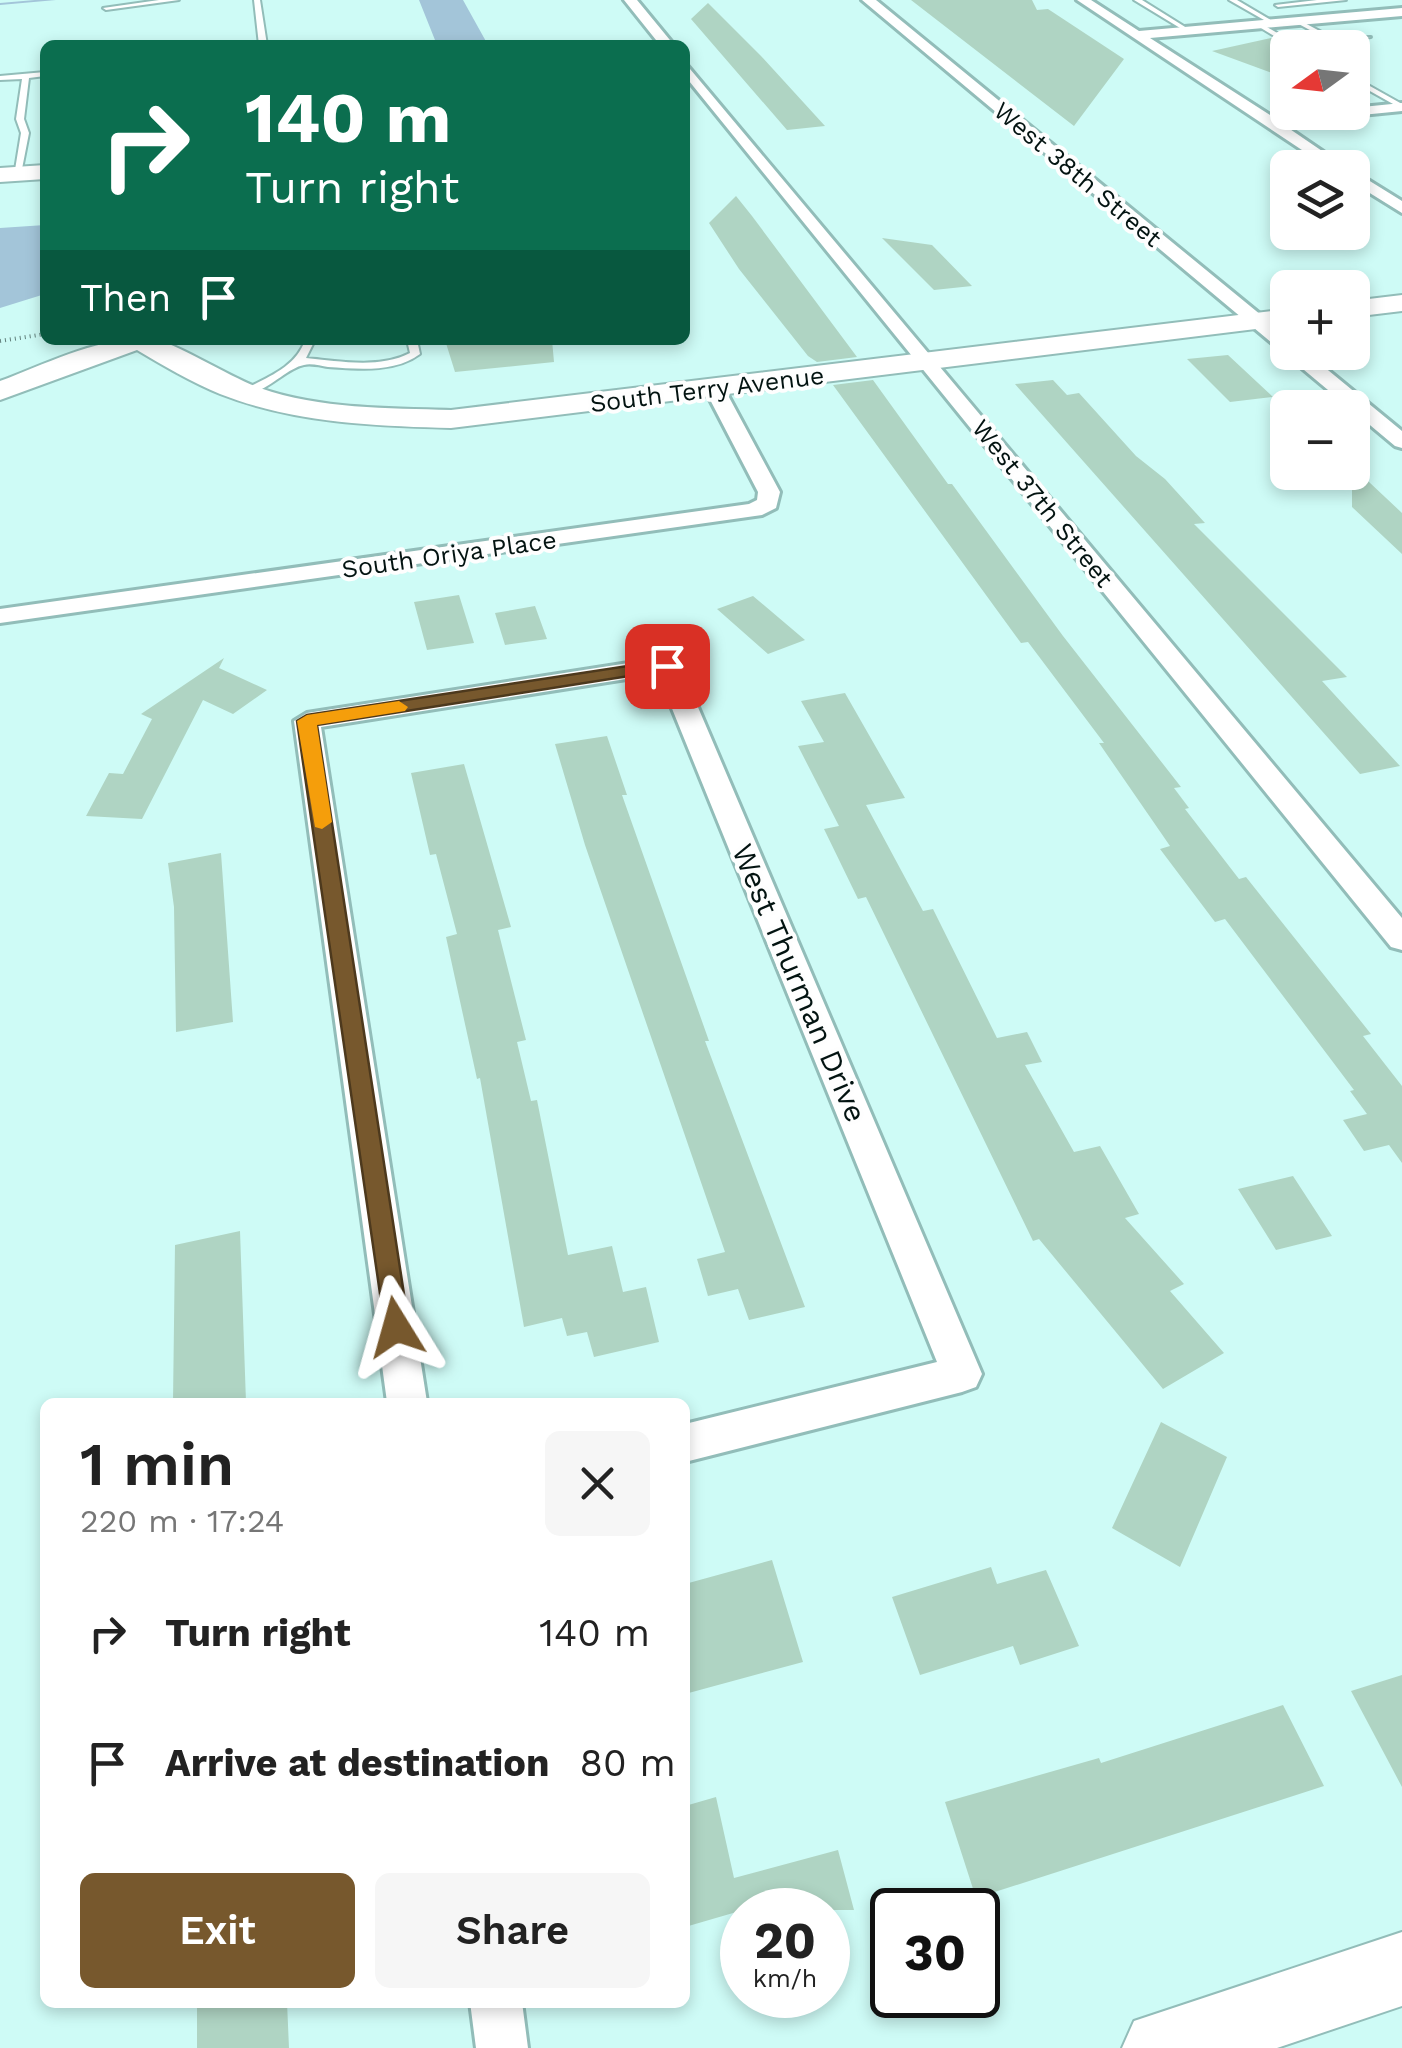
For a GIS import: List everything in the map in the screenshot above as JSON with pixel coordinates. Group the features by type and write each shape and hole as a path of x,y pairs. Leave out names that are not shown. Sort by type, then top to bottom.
{"street":[{"path":"630,0 663,40"},
{"name":"West 38th Street","path":"868,0 1270,333"},
{"path":"1083,0 1313,150"},
{"path":"1137,34 1398,14"},
{"name":"West 37th Street","path":"690,73 1402,939"},
{"path":"1370,110 1402,107"},
{"path":"8,175 40,172"},
{"path":"1370,188 1402,208"},
{"path":"1370,307 1402,303"},
{"name":"South Terry Avenue","path":"149,345 245,393 340,414 452,419 1270,319"},
{"path":"0,391 125,345"},
{"path":"1316,370 1402,442"},
{"name":"South Oriya Place","path":"0,616 754,510 768,502 769,492 714,388"},
{"name":"West Thurman Drive","path":"406,1398 307,721 667,666 962,1374 690,1442"},
{"path":"1161,2048 1402,1969"},
{"path":"497,2008 502,2048"}],"lane":[{"path":"106,8 176,0"},
{"path":"257,0 262,40"},
{"path":"1136,0 1187,30"},
{"path":"1232,0 1276,30"},
{"path":"1268,0 1316,30"},
{"path":"1278,5 1343,0"},
{"path":"0,78 40,75"},
{"path":"8,175 25,133 20,119 26,76"},
{"path":"1370,88 1402,107"},
{"path":"245,393 299,361 309,345"},
{"path":"299,361 405,361 415,354 413,345"}],"path":[{"path":"0,341 40,335"}],"water":[{"path":"419,0 463,0 485,40 435,40"},
{"path":"40,225 40,296 0,308 0,228"}],"building":[{"path":"911,0 1032,0 1037,10 1048,9 1124,59 1074,126"},
{"path":"708,3 825,126 787,130 691,19"},
{"path":"1270,38 1270,72 1212,51"},
{"path":"736,196 857,357 817,362 808,356 739,269 709,223"},
{"path":"882,238 932,245 972,286 934,290"},
{"path":"447,345 552,345 554,362 455,372"},
{"path":"1228,355 1270,397 1230,402 1187,359"},
{"path":"873,380 1181,787 1174,788 1189,808 1185,809 1239,879 1246,877 1371,1034 1363,1036 1402,1086 1402,1163 1389,1145 1364,1151 1343,1120 1367,1114 1350,1091 1354,1090 1225,919 1215,922 1160,849 1170,846 1099,743 1104,743 1028,642 1021,643 833,385"},
{"path":"1053,380 1067,395 1079,393 1136,456 1165,479 1205,523 1194,524 1347,677 1322,681 1400,766 1360,774 1015,384"},
{"path":"1370,483 1402,513 1402,554 1352,507 1352,490 1370,490"},
{"path":"459,595 474,643 427,650 414,602"},
{"path":"753,596 805,640 768,654 717,609"},
{"path":"535,606 547,639 505,645 495,613"},
{"path":"224,658 219,668 267,690 233,714 203,700 142,819 86,816 109,773 123,774 152,719 141,714"},
{"path":"845,693 905,798 866,805 923,911 933,909 997,1038 1027,1032 1042,1062 1025,1065 1074,1152 1100,1146 1139,1214 1125,1218 1184,1284 1170,1291 1224,1353 1163,1389 1039,1239 1033,1241 866,897 858,899 824,829 839,826 798,746 824,742 801,701"},
{"path":"607,736 627,795 622,795 709,1041 705,1041 805,1307 749,1320 738,1289 708,1296 697,1259 725,1252 585,845 555,744"},
{"path":"464,764 511,927 498,930 526,1040 517,1042 531,1101 537,1100 568,1255 612,1246 623,1292 646,1287 659,1342 594,1357 587,1332 567,1336 562,1318 524,1327 480,1078 477,1079 446,937 457,934 436,854 430,855 411,773"},
{"path":"221,853 233,1022 176,1032 174,907 168,863"},
{"path":"1293,1176 1332,1236 1276,1250 1238,1189"},
{"path":"240,1231 246,1398 173,1398 175,1245"},
{"path":"1161,1422 1227,1457 1180,1567 1112,1528"},
{"path":"772,1560 803,1662 690,1693 690,1583"},
{"path":"991,1567 997,1584 1046,1570 1079,1646 1020,1665 1013,1646 920,1675 892,1597"},
{"path":"1402,1675 1402,1787 1351,1691"},
{"path":"1283,1705 1324,1786 1000,1890 973,1888 945,1802 1099,1758 1101,1763"},
{"path":"716,1797 734,1878 838,1850 848,1888 720,1888 720,1917 690,1926 690,1805"},
{"path":"197,2008 287,2008 289,2048 197,2048"}],"waterway":[{"path":"0,4 54,0"}],"slow traffic":[{"path":"322,822 307,721 399,707"}],"route":[{"path":"396,1327 307,721 667,666"}]}
